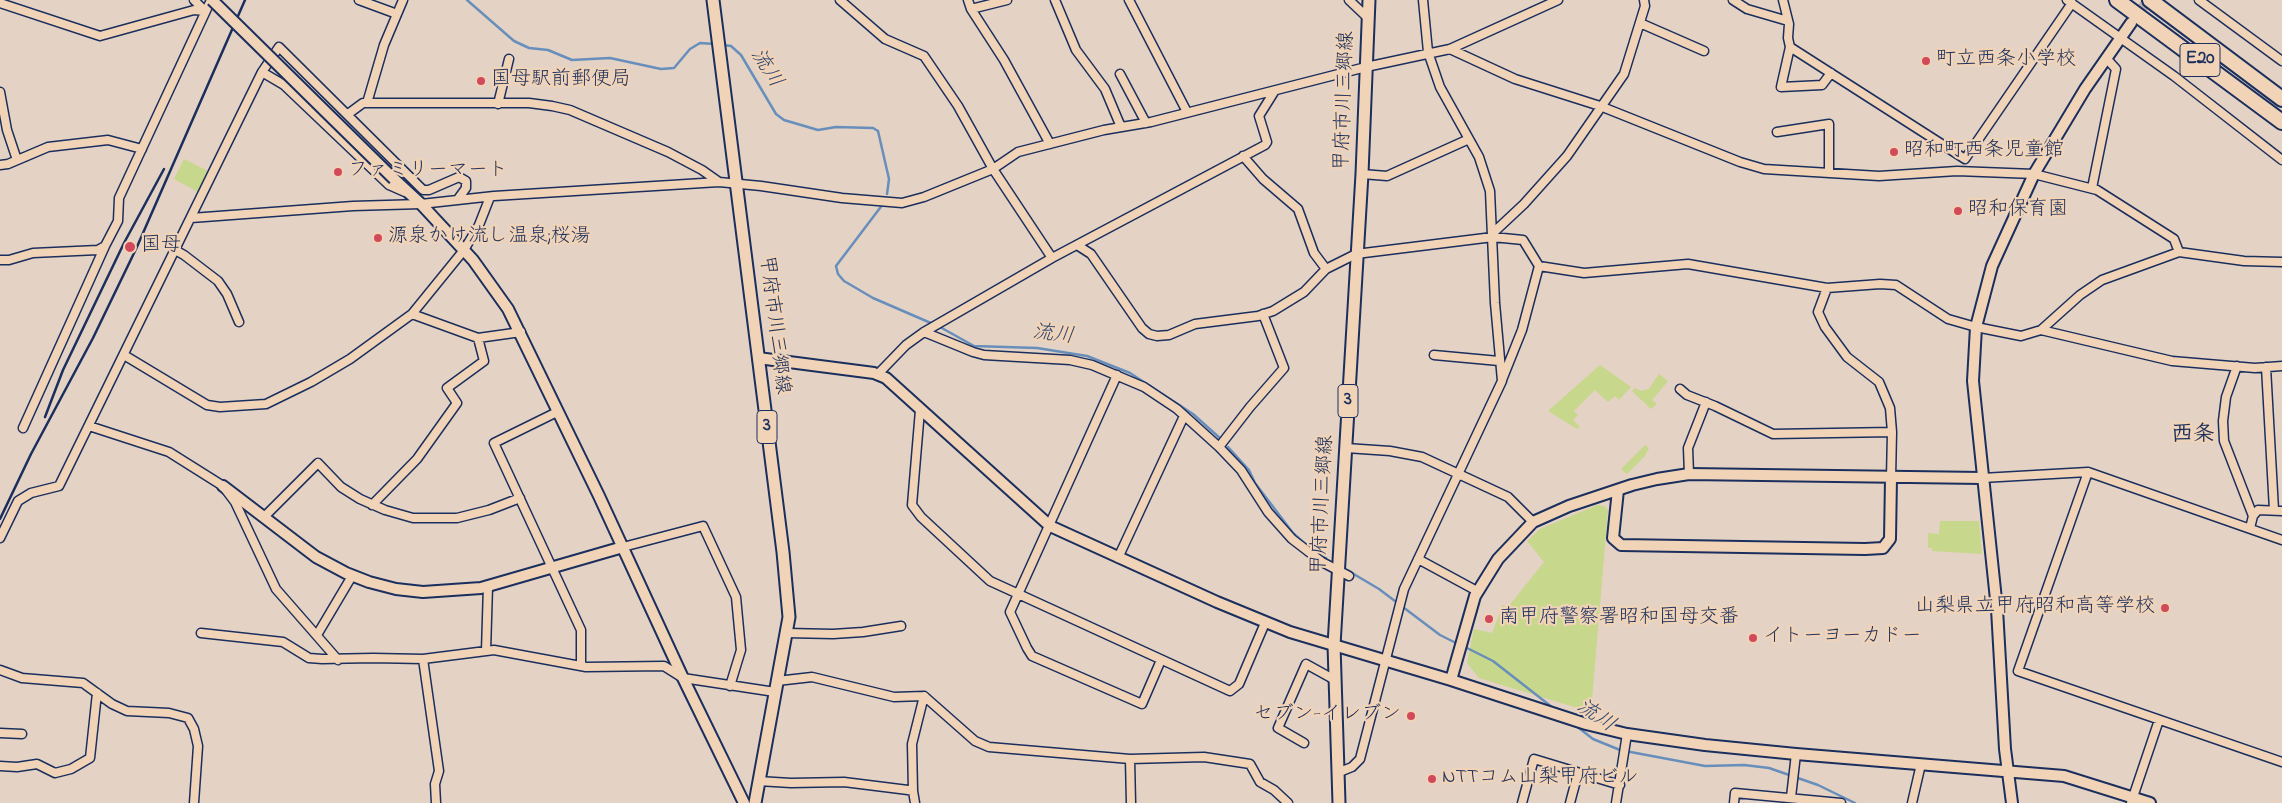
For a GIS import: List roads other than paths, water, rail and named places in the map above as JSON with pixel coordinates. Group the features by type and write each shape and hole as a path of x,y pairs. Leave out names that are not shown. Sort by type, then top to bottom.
{"highway":[{"name":"E20","path":"2117,0 2282,122"},
{"name":"E20","path":"2150,0 2282,99"}],"main road":[{"name":"甲府市川三郷線","path":"713,0 783,552 789,617 755,803"},
{"name":"甲府市川三郷線","path":"1339,803 1334,645 1344,573 1346,448 1362,174 1369,0"}],"street":[{"path":"194,0 205,11"},
{"path":"23,428 118,221 118,198 171,90 211,0 421,204 483,270 521,332 683,678 744,803"},
{"path":"359,0 397,14"},
{"path":"367,103 384,45 403,0"},
{"path":"840,0 885,39 924,56 958,106 993,169 1052,258"},
{"path":"968,0 971,9 1004,60 1050,144"},
{"path":"971,9 1007,0"},
{"path":"1055,0 1076,50 1105,89 1121,127"},
{"path":"1129,0 1187,112"},
{"path":"1349,0 1368,18"},
{"path":"1423,0 1428,52 1440,87 1479,157 1490,191 1495,303 1502,381"},
{"path":"191,218 353,206 421,204 490,197 719,182 842,198 902,203 924,197 993,169 1018,152 1274,92 1428,52 1450,49 1558,0"},
{"path":"1493,234 1524,204 1567,156 1624,74 1645,6 1644,0"},
{"path":"1732,0 1747,9 1788,21"},
{"path":"1783,0 1788,21 1790,47 1781,87 1822,85 1831,73"},
{"path":"2199,0 2282,61"},
{"path":"1790,47 1965,159 2069,2 2121,37 2282,160"},
{"path":"0,3 100,36 194,10 205,11"},
{"path":"1640,23 1704,51"},
{"path":"2012,803 2007,772 1997,609 1973,381 1976,327 1992,266 2034,174 2064,122 2131,23"},
{"path":"0,538 18,501 31,493 59,486 262,72 279,47 423,190 430,190 459,177 466,181 466,188 458,200"},
{"path":"1450,49 1515,79 1600,106 1740,162 1764,169 1879,176 1957,171 2034,174 2092,188 2174,238 2179,252"},
{"path":"2092,188 2116,69 2106,58"},
{"path":"498,104 509,59"},
{"path":"262,72 284,85 389,185 409,193"},
{"path":"1120,74 1146,123"},
{"path":"0,92 7,130 17,160"},
{"path":"878,375 906,345 927,330 1052,258 1267,142 1259,116 1274,92"},
{"path":"348,114 363,103 537,104 570,110 668,152 702,170 719,182"},
{"path":"1777,132 1829,124 1829,173"},
{"path":"1362,174 1387,176 1468,139"},
{"path":"0,165 48,147 108,140 142,149"},
{"path":"1243,156 1263,179 1298,209 1314,253 1326,269"},
{"path":"124,355 207,405 220,407 266,404 350,359 412,314 464,250 479,225 490,197"},
{"path":"1077,245 1091,254 1136,320 1149,334 1157,336 1169,335 1195,324 1273,312 1304,292 1326,269 1356,254 1493,234 1523,240 1539,266 1522,330 1502,381 1404,589 1360,759 1352,767 1337,774"},
{"path":"0,260 9,260 33,253 98,250 105,246"},
{"path":"175,250 218,281 227,294 238,322"},
{"path":"1539,266 1584,273 1688,264 1827,288 1880,284 1896,285 1948,319 2021,336 2041,330 2080,295 2102,280 2179,252 2244,261 2282,262"},
{"path":"1618,490 1613,538 1621,545 1883,548 1890,539 1892,432 1890,408 1879,382 1847,357 1825,327 1818,312 1827,288"},
{"path":"412,314 478,338 521,332"},
{"path":"1219,447 1284,368 1264,314"},
{"path":"927,330 972,352 984,355 1070,360 1092,365 1144,388 1184,416 1219,447 1241,470 1268,512 1292,540 1314,557 1344,573"},
{"path":"2041,330 2172,361 2236,366 2282,366"},
{"path":"372,504 417,460 457,403 446,388 484,362 478,338"},
{"path":"1434,355 1499,361"},
{"path":"758,358 878,375 886,378 1050,526 1265,624 1451,680 1586,724 1626,734 1705,745 1796,754 2064,776 2132,800 2150,803"},
{"path":"2236,366 2226,397 2223,421 2224,441 2253,516"},
{"path":"2250,528 2253,516 2258,510 2278,510 2266,367"},
{"path":"1117,375 1010,612 1032,656 1142,704 1161,660"},
{"path":"1680,389 1687,395 1773,434 1892,432"},
{"path":"1689,474 1688,448 1706,402"},
{"path":"920,410 911,498 914,511 990,581 1230,691 1239,684 1265,624"},
{"path":"558,412 494,443 581,630 581,666"},
{"path":"1118,558 1184,416"},
{"path":"89,426 169,452 223,486 316,557 352,576 396,589 423,592 488,586 703,526 736,596 742,650 730,686"},
{"path":"1346,448 1390,452 1422,458 1508,497 1533,522"},
{"path":"264,517 318,463 341,487 372,504 413,518 457,518 489,510 520,498"},
{"path":"2088,472 2018,671 2282,762"},
{"path":"1451,680 1477,591 1498,558 1533,522 1569,506 1657,479 1689,474 1982,478 2088,472 2282,540"},
{"path":"223,486 236,502 276,589 338,660"},
{"path":"1418,559 1477,591"},
{"path":"316,635 352,576"},
{"path":"486,651 488,586"},
{"path":"786,633 833,634 863,632 901,626"},
{"path":"201,633 282,642 309,658 338,660 373,658 423,659 494,650 581,666 664,666 683,678 730,686 776,687 812,677 894,697 924,696 975,741 989,747 1130,759 1204,757 1250,764 1260,782 1274,790 1288,803"},
{"path":"423,659 439,771 435,784 436,803"},
{"path":"1304,743 1278,728 1306,664 1335,680"},
{"path":"0,670 22,678 82,682 112,704 127,710 169,713 188,718 194,729 198,746 194,803"},
{"path":"0,766 18,767 37,764 55,773 71,769 90,758 97,693"},
{"path":"915,803 911,758 912,744 924,696"},
{"path":"2132,800 2159,720"},
{"path":"0,733 22,734"},
{"path":"1616,803 1626,734"},
{"path":"1791,797 1796,754"},
{"path":"1130,759 1131,803"},
{"path":"1522,803 1534,759 1620,785"},
{"path":"1912,803 1921,764"},
{"path":"1570,803 1578,773"},
{"path":"758,781 791,783 844,782 914,792"},
{"path":"1734,803 1735,793 1841,803"}],"waterway":[{"name":"流川","path":"467,0 514,41 529,48 548,50 572,60 610,58 661,69 674,68 690,49 700,43 715,44"},
{"name":"流川","path":"723,45 731,46 741,55 776,114 784,120 818,130 836,127 873,128 878,131 889,179 887,194"},
{"name":"流川","path":"883,204 836,266 838,274 844,281 873,298 940,327 974,346 1037,348 1087,356 1130,373 1193,414 1222,440"},
{"name":"流川","path":"1228,447 1249,470 1255,483 1293,533 1313,551 1326,558"},
{"name":"流川","path":"1352,573 1379,589 1440,635 1458,644"},
{"name":"流川","path":"1463,646 1493,661 1557,711"},
{"name":"流川","path":"1575,725 1593,739 1620,750 1705,766 1744,765 1769,768 1818,785 1855,803"}],"tunnel":[{"path":"2133,20 2148,0"}],"railway":[{"path":"0,519 31,454 93,338 136,249 245,0"},
{"path":"45,417 63,370 124,243 164,169"}],"place":[{"name":"町立西条小学校","path":"1926,61"},
{"name":"国母駅前郵便局","path":"481,81"},
{"name":"昭和町西条児童館","path":"1894,152"},
{"name":"ファミリーマート","path":"338,172"},
{"name":"昭和保育園","path":"1958,211"},
{"name":"源泉かけ流し温泉;桜湯","path":"378,238"},
{"name":"国母","path":"130,247"},
{"name":"山梨県立甲府昭和高等学校","path":"2165,608"},
{"name":"南甲府警察署昭和国母交番","path":"1489,619"},
{"name":"イトーヨーカドー","path":"1753,638"},
{"name":"セブン-イレブン","path":"1411,716"},
{"name":"NTTコム山梨甲府ビル","path":"1432,779"}],"district":[{"name":"西条","path":"2193,436"}]}
